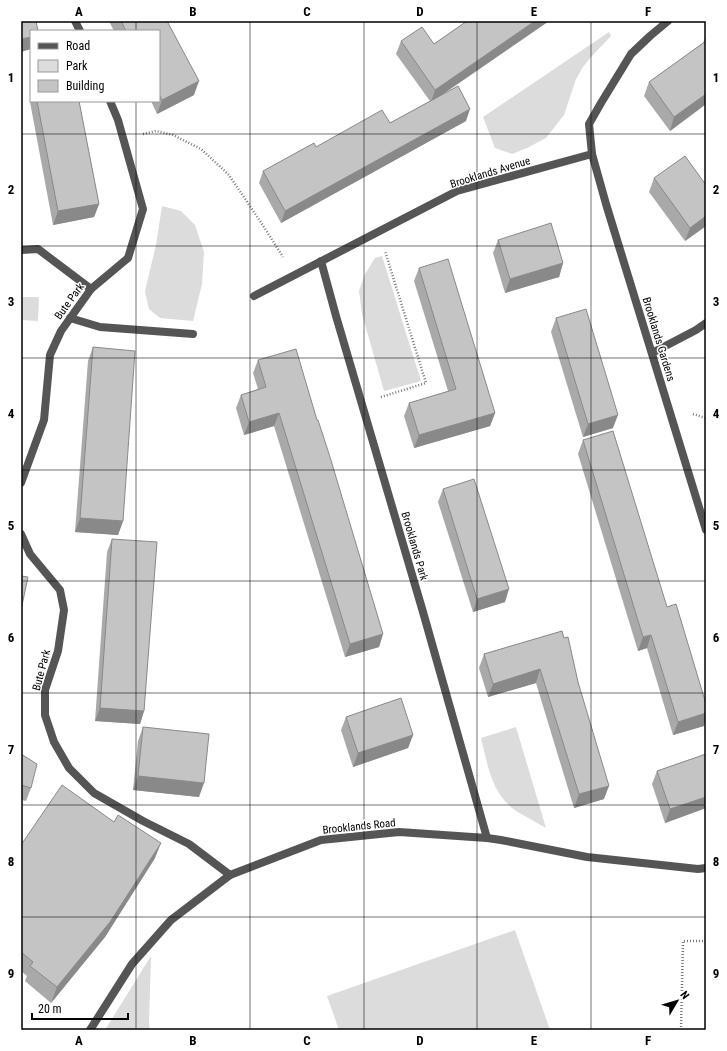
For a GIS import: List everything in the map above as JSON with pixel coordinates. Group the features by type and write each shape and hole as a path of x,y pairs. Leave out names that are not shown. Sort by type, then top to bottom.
{"street":[{"path":"592,154 589,124 600,103 631,54 668,21"},
{"name":"Bute Park","path":"21,483 44,420 50,355 61,331 91,289 128,258 143,209 118,120 110,102"},
{"name":"Brooklands Avenue","path":"254,296 457,191 592,154"},
{"name":"Brooklands Gardens","path":"592,154 706,530"},
{"path":"21,250 38,249 91,289"},
{"name":"Brooklands Park","path":"321,261 488,838"},
{"path":"70,318 100,326 193,334"},
{"path":"652,353 696,330 706,323"},
{"name":"Bute Park","path":"21,534 30,554 60,590 64,610 58,651 45,690 45,715 54,742 69,768 94,793 189,844 230,875"},
{"name":"Brooklands Road","path":"90,1030 132,964 171,920 230,875 321,840 399,832 488,838 587,857 698,869 706,868"}],"path":[{"path":"123,139 156,131 173,135 201,149 229,175 283,258 296,274"},
{"path":"361,403 426,382 379,232"},
{"path":"681,1030 683,941 706,941"}],"green space":[{"path":"609,32 611,36 583,67 576,79 564,115 546,138 512,154 495,148 483,117"},
{"path":"162,206 181,211 195,225 204,252 202,284 193,321 160,318 149,309 145,291 156,245"},
{"path":"382,256 421,381 384,391 362,314 359,291 365,274 375,258"},
{"path":"21,297 39,297 38,321 21,320"},
{"path":"516,727 546,828 516,811 508,804 496,787 489,769 481,738"},
{"path":"515,930 550,1030 339,1030 327,996"},
{"path":"151,956 150,1030 105,1030"}],"building":[{"path":"21,21 36,21 38,30 30,30 30,37 21,39"},
{"path":"121,21 167,21 199,81 162,100 160,96 160,30 126,30"},
{"path":"467,21 535,21 435,90 401,41 422,27 434,44"},
{"path":"706,41 706,94 674,117 649,82"},
{"path":"458,86 470,109 285,211 263,171 314,143 316,147 382,110 390,123"},
{"path":"37,102 79,102 99,204 58,211"},
{"path":"685,156 706,185 706,216 690,228 654,178"},
{"path":"551,223 563,263 510,279 498,240"},
{"path":"448,259 495,413 419,435 409,403 456,389 419,268"},
{"path":"586,309 618,415 588,424 556,318"},
{"path":"93,347 135,351 123,521 80,518"},
{"path":"296,349 383,634 350,644 279,413 249,422 241,395 266,387 258,360"},
{"path":"613,431 667,607 676,604 706,704 706,713 678,722 651,635 643,637 583,440"},
{"path":"474,479 509,589 477,599 443,489"},
{"path":"112,539 157,542 144,711 100,708"},
{"path":"21,576 28,577 21,610"},
{"path":"562,631 564,638 568,637 578,682 609,786 579,794 540,669 493,684 484,654"},
{"path":"401,698 413,735 358,753 346,717"},
{"path":"143,727 209,734 204,783 138,776"},
{"path":"21,754 37,764 31,788 21,785"},
{"path":"706,754 706,797 670,809 657,771"},
{"path":"62,785 114,822 118,815 161,843 110,922 57,987 30,966 33,962 21,952 21,845"}]}
